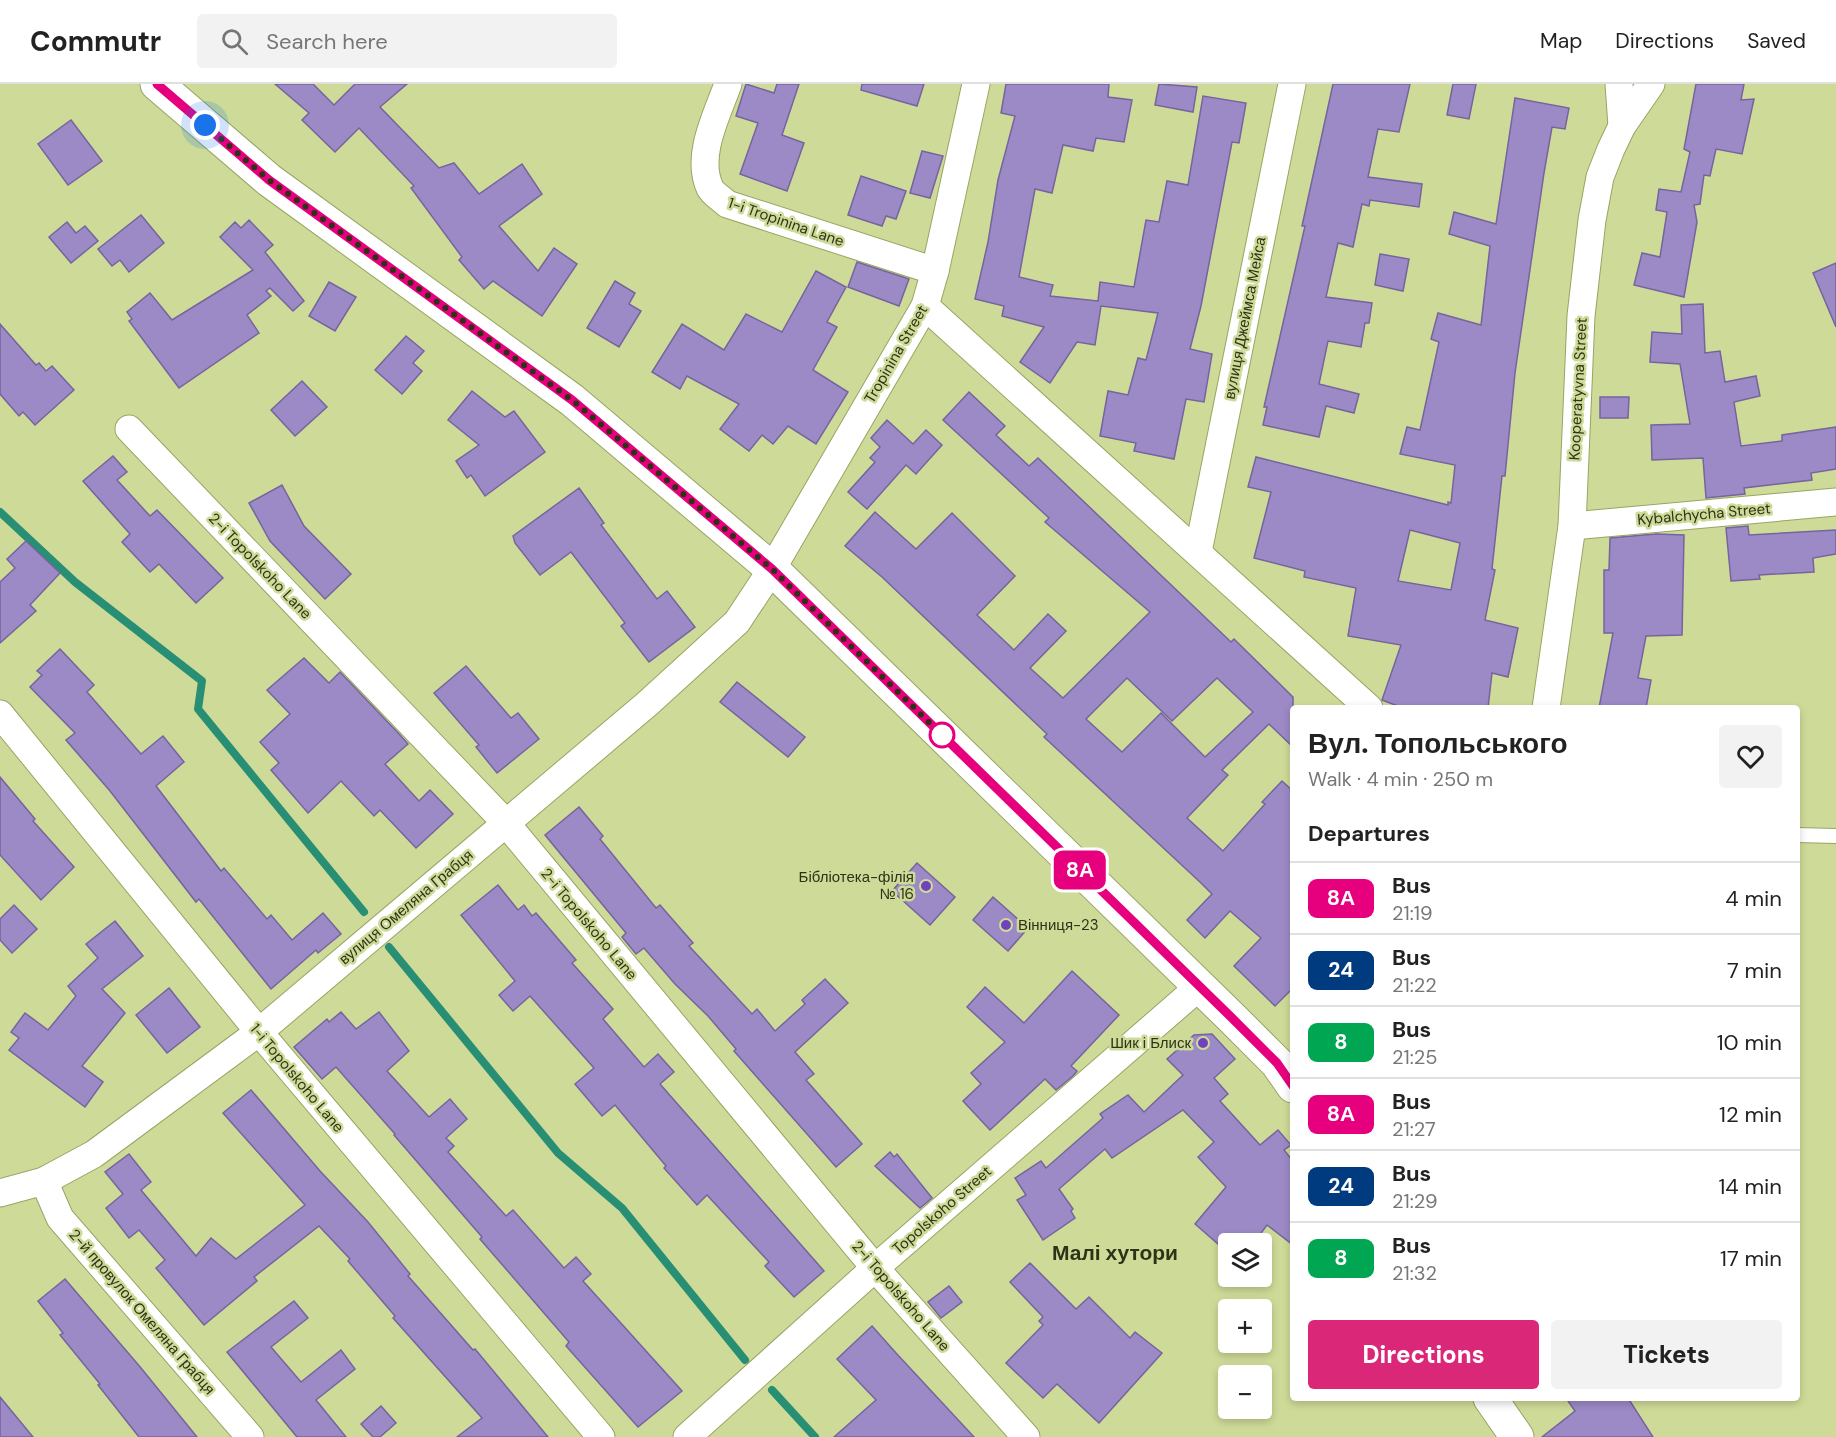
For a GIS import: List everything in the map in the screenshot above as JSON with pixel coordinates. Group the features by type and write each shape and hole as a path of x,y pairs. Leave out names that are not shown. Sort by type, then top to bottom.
{"street":[{"path":"157,84 269,180 572,400 772,569 1277,1063 1290,1082"},
{"name":"1-i Tropinina Lane","path":"728,84 708,143 704,169 711,190 727,204 935,271"},
{"name":"Tropinina Street","path":"772,569 925,306 935,271 976,84"},
{"name":"вулиця Джеймса Мейса","path":"1198,552 1292,84"},
{"path":"1619,84 1622,126"},
{"name":"Kooperatyvna Street","path":"1546,705 1572,526 1581,316 1592,220 1600,177 1622,126 1651,84"},
{"path":"925,306 1366,705"},
{"name":"2-i Topolskoho Lane","path":"129,429 505,822 874,1268 1026,1437"},
{"name":"Kybalchycha Street","path":"1572,526 1836,502"},
{"name":"вулиця Омеляна Грабця","path":"0,1192 44,1181 94,1154 258,1032 647,704 738,622 772,569"},
{"name":"1-i Topolskoho Lane","path":"0,714 258,1032 601,1437"},
{"name":"Topolskoho Street","path":"687,1437 874,1268 1200,987"},
{"name":"2-й провулок Омеляна Грабця","path":"44,1181 60,1218 250,1437"},
{"path":"1492,1401 1517,1437"}],"lane":[{"path":"1800,835 1836,836"}],"building":[{"path":"275,84 313,84 334,105 355,84 407,84 380,107 439,168 454,163 479,194 522,164 542,194 499,226 538,271 554,248 577,264 542,316 493,281 484,289 459,260 462,257 411,188 414,186 359,128 335,152 302,120 309,113"},
{"path":"746,84 774,93 777,84 799,84 782,135 804,143 787,191 740,174 758,123 736,116"},
{"path":"862,84 924,84 917,106 861,90"},
{"path":"1006,84 1109,84 1108,97 1132,100 1124,142 1096,138 1093,151 1063,145 1052,193 1035,189 1019,277 1053,285 1050,296 1098,301 1100,282 1134,287 1146,220 1159,222 1167,181 1188,185 1203,96 1246,103 1239,143 1232,142 1201,306 1190,349 1212,354 1204,402 1186,399 1174,459 1134,451 1136,443 1100,436 1108,391 1128,395 1138,358 1146,360 1158,313 1101,306 1095,345 1077,342 1050,383 1020,362 1044,327 1002,316 1004,306 975,299 988,242 998,180 1015,116 1001,113"},
{"path":"1159,84 1197,87 1193,112 1155,105"},
{"path":"1333,84 1410,84 1399,132 1378,129 1368,177 1422,184 1419,207 1370,200 1369,206 1362,204 1353,247 1338,243 1326,297 1372,303 1369,323 1365,323 1361,347 1328,341 1319,384 1359,394 1354,413 1326,406 1319,437 1263,425 1267,407 1264,407 1305,226 1302,226"},
{"path":"1453,84 1476,84 1469,119 1447,115"},
{"path":"1696,84 1744,84 1741,100 1754,99 1742,154 1716,149 1710,176 1704,175 1700,204 1694,205 1697,222 1684,297 1634,285 1642,253 1660,257 1667,212 1656,210 1659,189 1681,192 1690,152 1684,149"},
{"path":"1515,98 1569,108 1565,129 1552,127 1544,173 1515,373 1505,476 1502,476 1492,569 1495,570 1485,620 1518,628 1508,677 1492,673 1488,705 1395,705 1382,700 1401,645 1348,636 1356,588 1304,577 1305,571 1254,558 1271,492 1248,487 1256,457 1448,505 1448,502 1451,503 1455,465 1400,454 1407,427 1420,430 1439,342 1431,339 1438,313 1481,325 1490,246 1449,234 1454,212 1496,224","holes":["1410,530 1460,543 1451,590 1398,581"]},
{"path":"71,120 102,161 68,185 38,144"},
{"path":"922,151 943,156 930,198 910,193"},
{"path":"861,176 906,191 896,219 886,216 882,226 848,215"},
{"path":"141,215 164,243 129,272 120,260 112,266 98,249"},
{"path":"249,220 273,245 265,252 304,301 293,311 270,288 266,291 271,296 247,315 259,333 179,388 129,321 132,319 127,312 150,293 172,320 253,270 220,237 235,222 241,228"},
{"path":"67,222 76,233 85,226 98,241 71,263 49,237"},
{"path":"1380,254 1409,259 1403,291 1375,285"},
{"path":"857,262 909,279 899,306 848,287"},
{"path":"1836,263 1836,327 1813,273"},
{"path":"816,271 846,287 827,322 837,327 813,370 848,392 816,444 788,426 773,444 762,435 749,451 720,429 739,404 687,376 680,389 652,372 682,324 724,350 746,314 782,332"},
{"path":"615,281 635,293 629,304 641,311 619,347 587,328"},
{"path":"329,282 356,297 335,331 309,316"},
{"path":"1703,304 1705,353 1720,351 1725,382 1756,376 1760,396 1734,402 1741,446 1782,441 1782,435 1836,427 1836,469 1811,473 1812,480 1744,488 1745,494 1706,498 1703,458 1652,460 1651,425 1690,424 1680,364 1650,362 1652,332 1682,334 1681,305"},
{"path":"0,324 36,365 39,363 46,371 52,366 74,390 35,425 23,412 19,416 0,394"},
{"path":"406,336 424,351 413,363 422,371 402,394 375,370"},
{"path":"302,381 327,407 295,436 271,410"},
{"path":"472,391 505,417 514,411 545,452 485,496 471,475 467,478 456,461 479,445 448,420"},
{"path":"969,392 1005,426 996,435 1029,466 1038,458 1231,642 1234,639 1293,697 1293,705 1290,705 1290,744 1269,724 1222,770 1228,775 1187,818 1223,851 1265,804 1262,802 1282,781 1290,788 1290,991 1275,1006 1234,966 1261,938 1230,911 1205,938 1187,920 1212,894 1044,737 1047,734 882,577 845,546 875,512 916,549 952,513 1015,576 977,615 1014,650 1048,614 1066,631 1030,668 1063,698 1150,612 1045,522 1049,518 943,420","holes":["1127,678 1172,721 1217,678 1253,712 1205,757 1161,713 1122,752 1086,719"]},
{"path":"1600,397 1629,397 1628,418 1600,418"},
{"path":"887,420 913,444 926,430 942,445 916,474 906,465 867,509 848,492 875,462 870,458 880,447 871,438"},
{"path":"113,456 127,472 117,480 150,516 157,510 223,578 196,603 159,564 150,572 122,542 130,534 83,481"},
{"path":"282,485 304,526 351,574 325,599 270,541 249,503"},
{"path":"579,488 604,523 601,525 657,599 667,591 695,627 649,662 621,626 625,623 571,552 540,575 515,543 513,536"},
{"path":"1748,526 1749,535 1836,530 1836,554 1813,558 1814,572 1759,575 1760,579 1731,581 1726,528"},
{"path":"1656,534 1684,535 1682,635 1646,636 1638,678 1651,680 1647,705 1600,705 1613,633 1604,633 1604,570 1609,570 1610,538"},
{"path":"26,541 60,573 30,605 36,611 0,643 0,582 15,568 7,559"},
{"path":"60,649 94,685 87,692 141,754 163,736 184,762 156,786 221,871 224,868 267,919 271,915 292,940 323,913 341,934 318,953 316,950 271,989 199,899 196,902 110,791 66,740 75,733 30,687 42,675 37,671"},
{"path":"304,658 329,683 340,672 408,744 385,764 419,801 430,790 453,814 416,848 380,810 374,816 341,781 308,813 271,770 279,763 260,742 290,714 267,690"},
{"path":"466,666 511,718 518,713 539,739 497,773 476,747 479,745 434,693"},
{"path":"737,682 805,737 788,757 720,702"},
{"path":"0,777 35,819 33,821 74,867 41,900 0,855"},
{"path":"579,807 603,836 600,839 656,908 660,905 693,943 689,946 752,1014 757,1009 775,1031 805,1004 802,1000 825,979 848,1003 795,1052 814,1074 806,1080 862,1144 836,1167 734,1051 736,1049 708,1016 675,984 644,948 636,954 622,937 626,933 545,835"},
{"path":"917,863 955,897 930,925 892,891"},
{"path":"498,885 518,910 524,905 532,916 536,913 576,960 572,963 613,1009 603,1019 644,1067 658,1054 674,1072 660,1084 824,1271 794,1297 765,1266 769,1262 707,1195 697,1205 664,1168 666,1166 615,1105 602,1116 575,1084 594,1068 530,996 513,1011 499,995 515,981 461,915"},
{"path":"993,897 1028,928 1008,951 973,920"},
{"path":"14,905 37,929 12,953 0,940 0,919"},
{"path":"115,921 143,956 102,989 125,1013 82,1066 103,1082 85,1107 9,1050 19,1038 11,1032 25,1013 48,1030 76,996 68,986 98,958 86,944"},
{"path":"1072,971 1119,1015 1071,1066 1077,1071 1073,1076 1056,1090 1045,1079 990,1130 963,1101 981,1084 971,1073 1005,1042 967,1007 985,987 1024,1023"},
{"path":"169,988 200,1027 167,1053 136,1015"},
{"path":"341,1012 356,1029 379,1012 409,1051 387,1071 429,1117 450,1099 467,1119 446,1138 454,1146 448,1152 506,1216 513,1210 564,1268 576,1257 591,1274 583,1281 682,1391 638,1427 566,1346 569,1342 336,1067 322,1079 294,1047 327,1019 329,1022"},
{"path":"1212,1034 1235,1059 1214,1078 1228,1094 1220,1101 1260,1145 1278,1130 1290,1144 1284,1150 1290,1157 1290,1243 1267,1225 1261,1233 1218,1233 1218,1244 1195,1224 1226,1187 1198,1157 1214,1142 1183,1110 1112,1158 1105,1149 1059,1189 1073,1209 1071,1211 1075,1218 1043,1240 1017,1200 1026,1195 1015,1178 1041,1161 1046,1168 1103,1118 1100,1114 1128,1095 1144,1112 1183,1075 1167,1059 1194,1035"},
{"path":"251,1090 320,1171 368,1222 410,1274 408,1276 473,1350 475,1349 548,1437 457,1437 482,1418 393,1318 395,1316 348,1261 350,1259 319,1226 254,1277 257,1281 204,1325 156,1268 165,1260 139,1230 129,1238 106,1208 123,1194 105,1172 129,1154 151,1182 141,1190 196,1256 211,1238 236,1259 305,1205 223,1113"},
{"path":"890,1152 894,1157 897,1154 932,1198 920,1208 875,1166"},
{"path":"1030,1263 1076,1309 1089,1297 1130,1338 1135,1332 1162,1353 1099,1423 1057,1384 1043,1398 1006,1363 1043,1325 1039,1321 1043,1317 1010,1282"},
{"path":"65,1279 197,1437 139,1437 60,1335 63,1333 38,1301"},
{"path":"949,1286 962,1302 941,1318 928,1302"},
{"path":"294,1301 308,1318 271,1347 301,1382 341,1350 355,1369 316,1400 346,1437 297,1437 227,1352"},
{"path":"872,1326 974,1437 834,1437 876,1400 837,1359"},
{"path":"0,1397 33,1437 0,1437"},
{"path":"1568,1401 1630,1401 1653,1437 1542,1437 1575,1411"},
{"path":"381,1406 396,1423 380,1437 373,1437 361,1424"}],"waterway":[{"path":"0,512 75,582 202,681 198,709 364,912"},
{"path":"389,947 558,1153 622,1208 745,1360"},
{"path":"772,1390 815,1437"}],"bus line":[{"name":"8А","path":"157,84 269,180 572,400 772,569 1231,1017 1277,1063 1290,1082"}],"place":[{"name":"Бібліотека-філія № 16","path":"926,886"},
{"name":"Вінниця-23","path":"1006,925"},
{"name":"Шик і Блиск","path":"1203,1043"}],"district":[{"name":"Малі хутори","path":"1115,1253"}],"route":[{"path":"205,125 269,180 572,400 772,569 942,735"}]}
